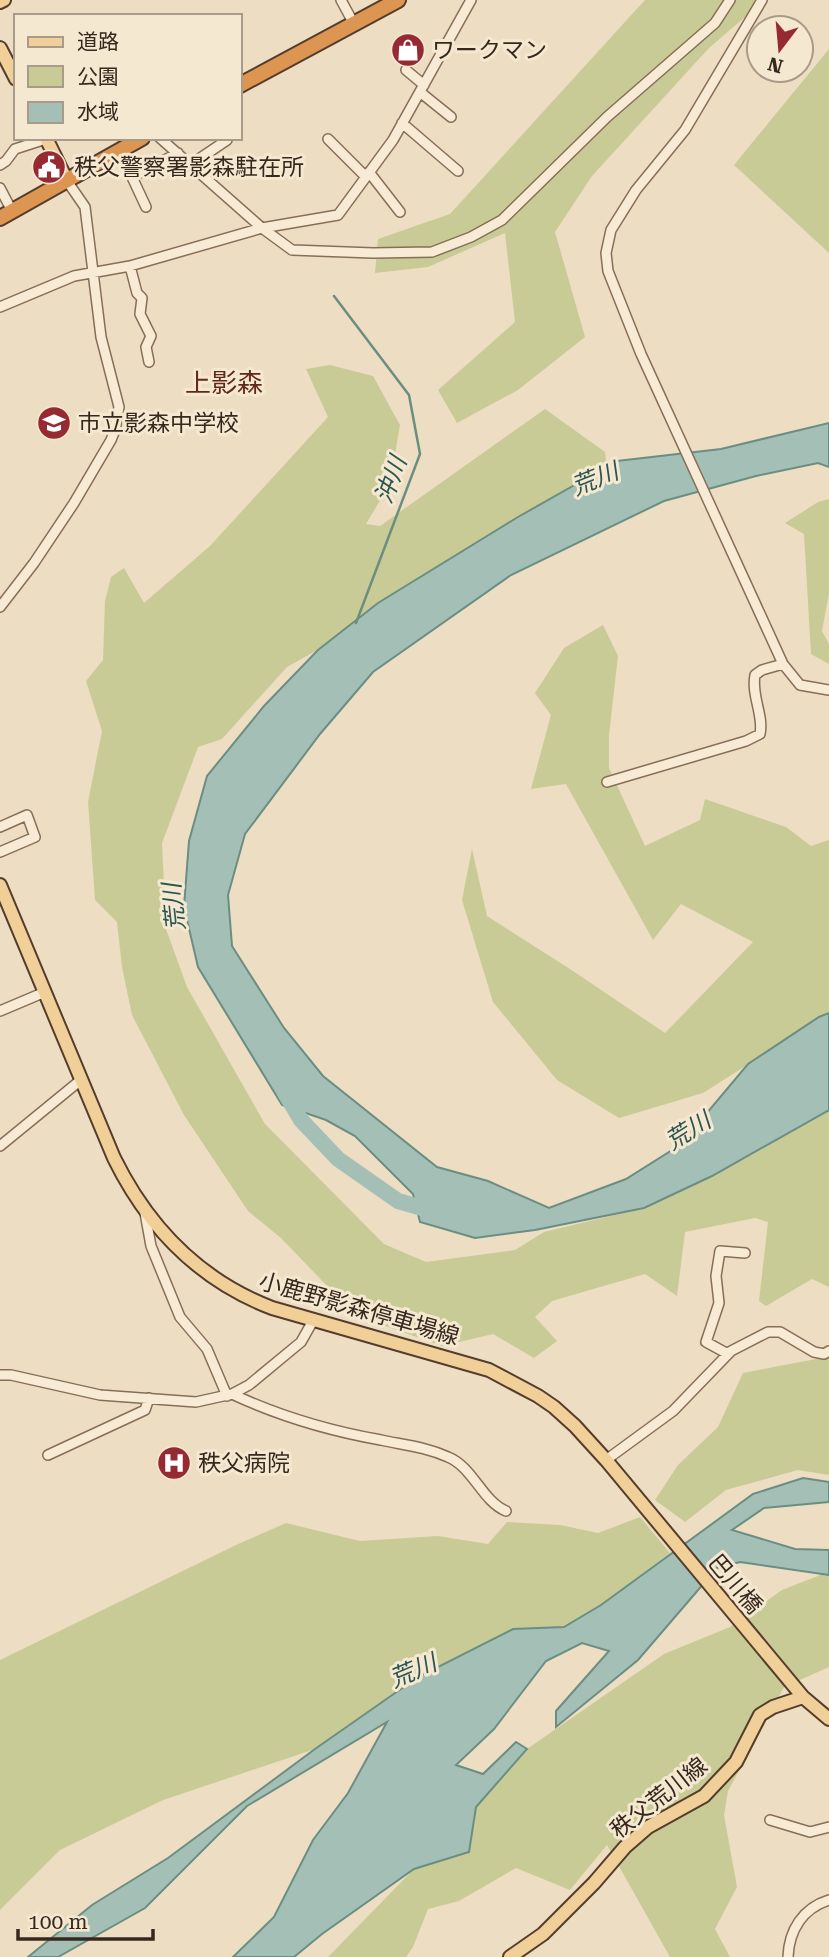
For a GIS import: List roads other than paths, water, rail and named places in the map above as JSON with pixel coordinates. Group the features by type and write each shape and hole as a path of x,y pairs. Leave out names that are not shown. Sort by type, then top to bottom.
{"highway":[{"path":"242,84 398,0"},
{"path":"6,215 139,140"}],"main road":[{"path":"0,48 14,75"},
{"path":"46,140 67,181"},
{"name":"小鹿野影森停車場線","path":"0,885 114,1158 145,1213 166,1238 190,1261 246,1298 489,1370 512,1381 554,1407 606,1460 643,1507"},
{"name":"巴川橋","path":"643,1507 799,1693"},
{"path":"799,1693 829,1719"},
{"name":"秩父荒川線","path":"510,1957 543,1934 594,1883 625,1847 648,1827 704,1796 736,1762 760,1715 799,1693"}],"street":[{"path":"341,0 354,24"},
{"path":"0,307 74,276 130,266 262,229 338,215 402,123 471,0"},
{"path":"162,140 262,229 292,250 318,253 432,252 471,237 502,219 607,117 715,23 730,0"},
{"path":"762,0 685,130 636,190 611,230 606,253 608,271 641,354 783,664 800,685 829,690"},
{"path":"406,70 451,117"},
{"path":"402,123 458,171"},
{"path":"328,139 367,174 400,212"},
{"path":"0,165 15,149 43,140"},
{"path":"190,164 227,141"},
{"path":"146,207 132,177 178,153"},
{"path":"0,607 34,563 74,503 116,429 119,407 101,337 85,207 67,181"},
{"path":"0,188 6,215"},
{"path":"130,266 137,293 142,298 141,314 151,336 146,347 149,362"},
{"path":"607,782 747,741 760,734 761,726 753,688 755,676 762,670 783,664"},
{"path":"0,827 27,815 35,836 0,852"},
{"path":"0,1011 45,992"},
{"path":"0,1146 82,1079"},
{"path":"145,1213 151,1246 180,1317 207,1349 230,1395 264,1409 380,1440 419,1446 452,1458 466,1470 498,1508 506,1511"},
{"path":"728,1354 706,1342 719,1303 716,1276 720,1251 745,1252"},
{"path":"0,1375 100,1395 196,1402 230,1395 249,1385 301,1342 314,1320"},
{"path":"606,1460 673,1412 728,1354 768,1332 780,1332 814,1352 824,1354 829,1351"},
{"path":"48,1455 145,1410 149,1398"},
{"path":"770,1820 810,1832 829,1827"},
{"path":"788,1957 794,1930 804,1913 816,1904 829,1900"}],"water":[{"path":"829,423 829,467 818,463 756,476 664,501 511,575 373,672 320,734 245,834 228,895 232,946 284,1028 323,1076 437,1167 488,1181 549,1208 626,1179 680,1145 748,1064 829,1013 829,1110 712,1176 644,1208 535,1230 475,1238 420,1222 413,1194 355,1136 326,1120 282,1105 198,967 184,907 189,841 207,776 264,706 318,650 378,603 518,517 617,461 721,449"},
{"path":"803,1478 829,1482 829,1502 764,1508 732,1530 795,1549 829,1550 829,1575 740,1562 717,1568 638,1660 556,1727 556,1711 609,1651 582,1643 546,1661 494,1729 456,1765 483,1774 516,1742 527,1749 476,1807 469,1852 414,1869 294,1957 233,1957 274,1917 313,1840 348,1793 387,1722 247,1806 145,1908 58,1957 28,1957 92,1905 168,1858 418,1677 513,1629 564,1627 601,1605 753,1494"}],"waterway":[{"name":"沖川","path":"334,296 409,395 420,454 356,623"},
{"name":"荒川","path":"285,1093 301,1120 338,1159 398,1201 436,1212"}],"place":[{"name":"ワークマン","path":"408,50"},
{"name":"秩父警察署影森駐在所","path":"49,167"},
{"name":"市立影森中学校","path":"54,423"},
{"name":"秩父病院","path":"174,1463"}],"district":[{"name":"上影森","path":"224,383"}]}
